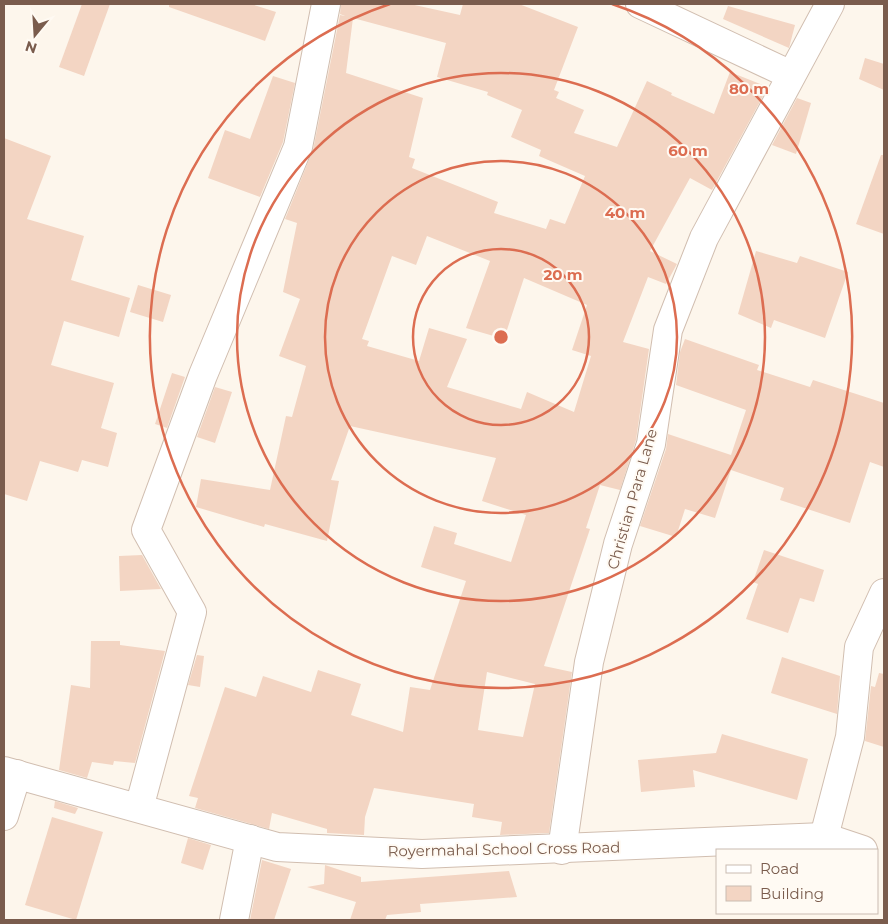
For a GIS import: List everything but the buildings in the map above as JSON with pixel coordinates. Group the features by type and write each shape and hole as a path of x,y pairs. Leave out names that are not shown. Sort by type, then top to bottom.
{"street":[{"path":"139,808 192,612 146,530 203,375 298,147 326,4"},
{"path":"640,4 791,76"},
{"name":"Christian Para Lane","path":"562,850 589,662 618,544 651,444 668,330 704,238 830,4"},
{"path":"824,837 850,738 859,647 884,593"},
{"path":"4,816 10,773"},
{"name":"Royermahal School Cross Road","path":"10,773 277,847 422,854 562,850 824,837 860,849"},
{"path":"234,920 250,839"}]}
